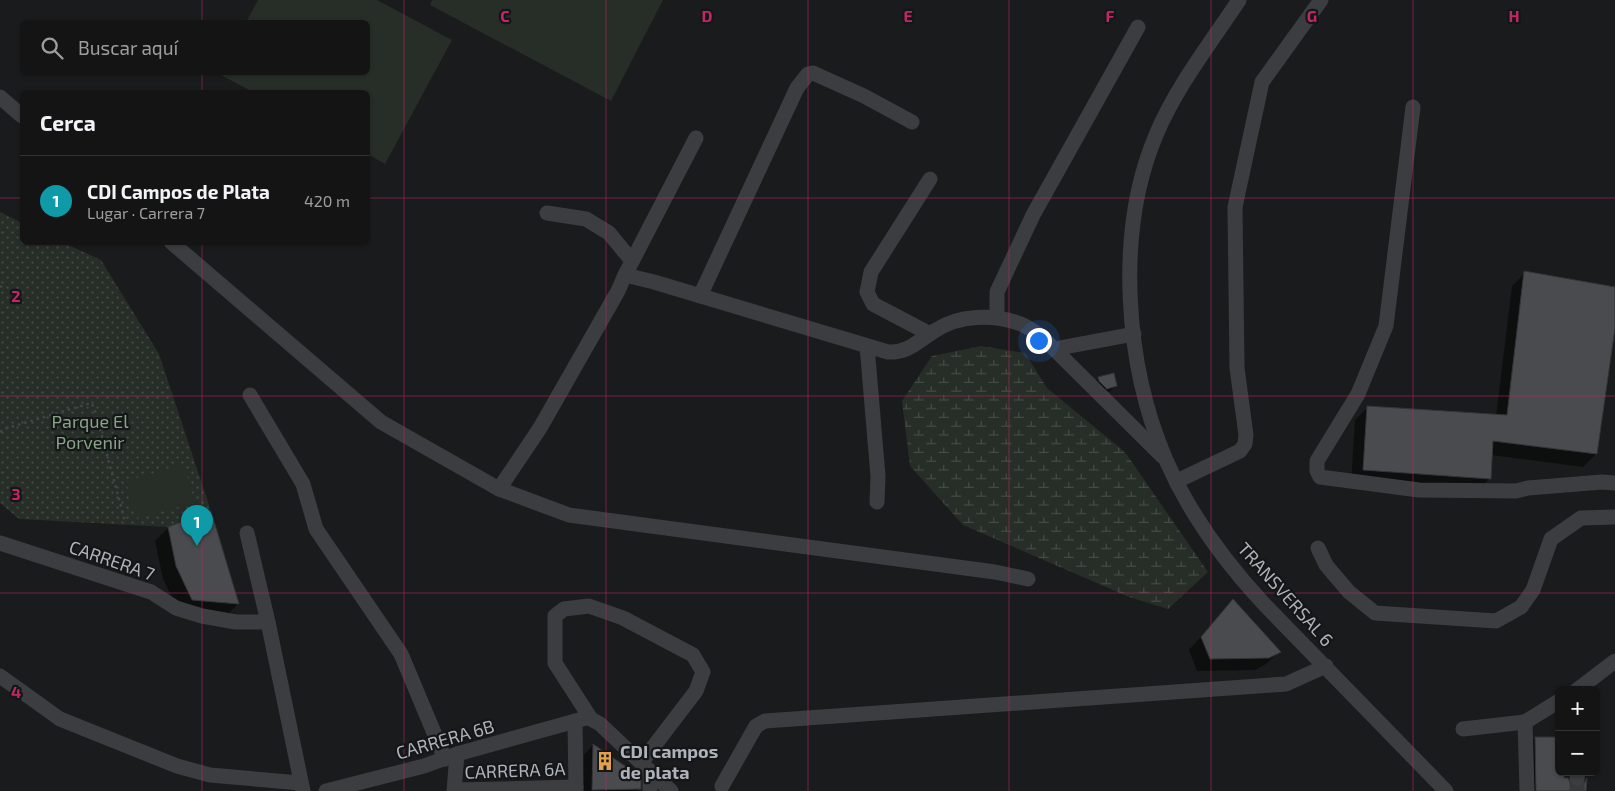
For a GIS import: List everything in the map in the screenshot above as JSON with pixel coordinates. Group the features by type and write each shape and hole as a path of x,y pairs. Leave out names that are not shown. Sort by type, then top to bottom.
{"street":[{"name":"TRANSVERSAL 6","path":"1239,0 1174,98 1148,156 1139,190 1132,227 1130,273 1134,334 1150,414 1167,461 1177,481 1206,529 1240,577 1446,791"},
{"path":"1177,481 1240,451 1244,444 1246,435 1237,368 1235,207 1262,82 1321,0"},
{"path":"997,318 997,292 1033,215 1138,27"},
{"path":"700,296 797,88 808,74 813,73 864,96 912,122"},
{"path":"0,97 20,114"},
{"path":"1412,107 1386,326 1358,394 1317,462 1317,471 1320,477 1419,490 1516,490 1602,482 1615,483"},
{"path":"499,489 540,428 618,291 696,138"},
{"path":"930,179 871,272 867,292 873,304 930,334"},
{"path":"547,213 586,219 609,233 632,261"},
{"path":"174,245 381,422 499,489 569,515 995,572 1028,579"},
{"path":"625,275 888,352 899,352 910,348 951,322 966,318 997,318 1019,323 1041,336 1167,461"},
{"path":"1054,349 1134,334"},
{"path":"867,346 878,476 877,502"},
{"path":"250,395 303,484 316,529 401,654 451,756 454,791"},
{"path":"1318,548 1326,565 1348,592 1375,613 1496,621 1521,607 1533,590 1551,539 1581,518 1615,517"},
{"path":"0,676 60,719 177,766 210,775 302,787 268,622 247,534"},
{"name":"CARRERA 7","path":"0,543 151,592 176,608 202,616 236,622 268,622"},
{"path":"650,791 646,767 696,691 703,672 693,655 623,618 589,606 564,608 555,616 555,663 591,719 600,724 646,767 671,791"},
{"path":"1584,686 1615,661"},
{"path":"722,786 756,726 765,721 1286,684 1326,666"},
{"path":"1463,729 1524,722 1555,703"},
{"name":"CARRERA 6B","path":"326,791 424,766 451,756 581,719 591,719"},
{"path":"575,722 576,789"},
{"path":"1524,722 1527,791"},
{"name":"CARRERA 6A","path":"454,791 576,789"}],"path":[{"path":"0,432 4,429 91,403 94,407 125,521"}],"green space":[{"path":"258,0 377,0 452,40 385,164 370,155 370,90 249,90 221,75 370,75 370,20 247,20"},
{"path":"432,0 663,0 611,101 430,5"},
{"name":"Parque El Porvenir","path":"0,212 20,222 20,245 68,245 101,260 159,354 211,511 168,527 19,519 0,503"},
{"path":"981,346 1025,353 1047,388 1125,452 1208,572 1168,609 1129,597 963,525 910,466 902,401 932,356"},
{"path":"184,464 195,503 135,518 126,481"}],"building":[{"path":"1524,271 1615,287 1615,328 1597,454 1493,441 1491,479 1363,470 1367,406 1507,415"},
{"path":"1114,373 1117,386 1107,389 1099,381 1098,377"},
{"path":"211,511 239,604 192,600 176,566 168,527"},
{"path":"1233,599 1281,652 1269,658 1210,659 1201,637"},
{"path":"1535,737 1555,737 1555,776 1568,778 1571,785 1575,787 1580,787 1584,784 1587,778 1586,791 1536,791"},
{"name":"CDI campos de plata","path":"593,744 641,777 641,789 592,790"}],"tunnel":[{"path":"1577,778 1577,791"}],"place":[{"name":"CDI Campos de Plata","path":"197,546"},
{"name":"CDI campos de plata","path":"605,761"}]}
